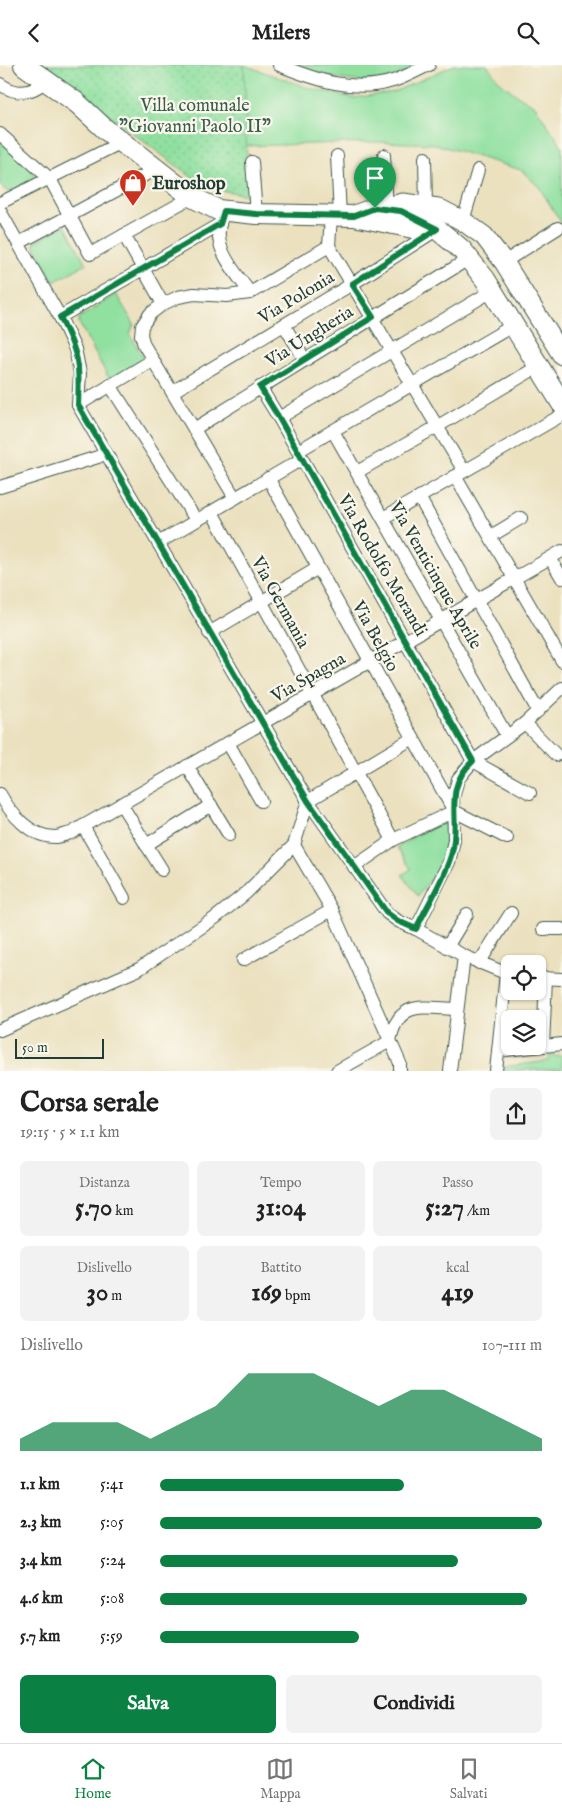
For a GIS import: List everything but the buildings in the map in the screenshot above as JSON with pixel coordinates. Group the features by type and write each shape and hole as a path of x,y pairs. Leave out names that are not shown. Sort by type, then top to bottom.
{"main road":[{"path":"9,65 39,85 76,119 98,129 102,126 192,197 218,210 222,218 256,214 342,216 375,208 387,216 412,216 437,229 470,258 514,325 562,404"},
{"path":"24,65 39,85"}],"street":[{"path":"279,65 326,81 356,86 377,85 395,80 429,65"},
{"path":"0,84 8,90 22,93 39,85"},
{"path":"0,134 50,179 90,254 192,197"},
{"path":"0,203 122,142"},
{"path":"384,155 387,216"},
{"path":"235,498 153,360 141,335 142,326 150,314 163,304 178,297 194,294 227,296 250,293 329,246 342,216 337,156"},
{"path":"425,158 426,206"},
{"path":"252,162 256,214"},
{"path":"19,243 156,169"},
{"path":"437,229 455,217 478,170"},
{"path":"387,216 403,203 438,208 484,236 504,262 559,344"},
{"path":"0,211 60,317 72,342 80,373 78,405 308,801 387,913 398,921 464,956 501,971"},
{"path":"60,317 143,269 222,218"},
{"path":"222,218 218,238 222,252 250,293"},
{"path":"504,262 558,228"},
{"name":"Via Polonia","path":"172,392 352,284 437,229"},
{"path":"124,235 163,304"},
{"path":"329,246 438,426 491,536 562,661"},
{"name":"Via Ungheria","path":"194,429 470,258"},
{"path":"279,418 492,291"},
{"path":"284,325 305,360"},
{"path":"158,543 268,479 333,431 514,325"},
{"path":"78,405 153,360"},
{"path":"357,472 539,366"},
{"path":"110,385 196,521"},
{"name":"Via Rodolfo Morandi","path":"260,387 473,761"},
{"path":"383,518 562,415"},
{"name":"Via Venticinque Aprile","path":"333,431 507,736"},
{"path":"0,487 98,457 105,453"},
{"name":"Via Belgio","path":"268,479 454,811"},
{"path":"419,497 538,711"},
{"name":"Via Germania","path":"212,512 394,840"},
{"path":"491,536 521,518"},
{"name":"Via Spagna","path":"0,794 20,823 37,833 55,837 71,833 562,551"},
{"path":"550,558 562,578"},
{"path":"209,633 318,568"},
{"path":"416,929 449,862 454,840 453,798 458,779 473,761 524,723 562,688"},
{"path":"524,723 556,755"},
{"path":"2,1026 139,969 215,918 246,893 294,845 308,801 413,738"},
{"path":"228,743 261,801"},
{"path":"473,761 530,793"},
{"path":"187,766 229,835"},
{"path":"121,804 162,871"},
{"path":"146,845 211,805"},
{"path":"454,811 507,838"},
{"path":"354,867 394,840 454,811"},
{"path":"84,826 124,898"},
{"path":"294,845 332,910 390,1041 404,1068"},
{"path":"243,960 332,910"},
{"path":"479,963 511,913"},
{"path":"447,947 467,914"},
{"path":"543,929 562,929"},
{"path":"450,1071 464,956"},
{"path":"546,978 562,979"},
{"path":"496,1071 505,1000"},
{"path":"390,1041 392,1029 397,1019 413,1008 457,1009"},
{"path":"337,1071 390,1041"},
{"path":"546,1046 562,1044"}],"green space":[{"name":"Villa comunale \"Giovanni Paolo II\"","path":"41,65 244,65 248,195 213,189 201,184"},
{"path":"244,65 309,88 354,98 394,92 454,65 487,65 499,81 535,106 562,146 562,224 539,187 521,170 435,144 379,142 246,146"},
{"path":"297,65 380,65 383,68 391,65 420,65 402,74 379,81 355,81 331,77"},
{"path":"0,140 39,179 8,192 0,185"},
{"path":"65,225 86,264 54,282 34,245 35,242"},
{"path":"116,294 134,324 130,334 146,362 111,378 108,377 79,323 79,318"},
{"path":"446,821 446,844 441,862 418,896 402,875 411,869 397,848 416,835"},
{"path":"549,1056 562,1056 562,1070 502,1070 503,1067 548,1061"}],"place":[{"name":"Euroshop","path":"133,207"}],"route":[{"path":"375,208 401,211 437,229 352,284 373,317 260,387 473,761 458,779 455,788 453,798 454,840 449,862 416,929 392,918 387,913 354,867 308,801 209,633 78,405 80,373 78,361 70,336 60,317 220,224 224,211 256,214 354,216 375,208"}]}
